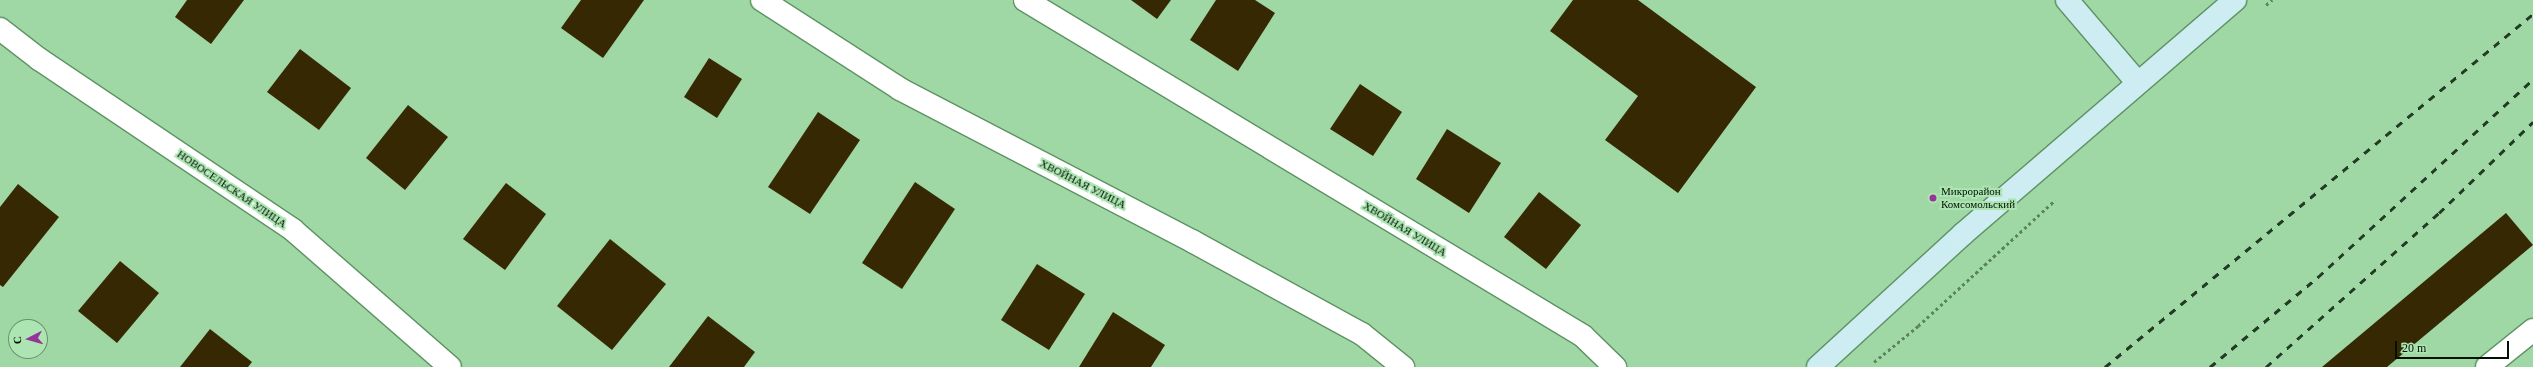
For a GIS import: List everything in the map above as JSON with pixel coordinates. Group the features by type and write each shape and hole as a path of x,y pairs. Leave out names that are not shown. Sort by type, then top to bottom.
{"street":[{"name":"ХВОЙНАЯ УЛИЦА","path":"762,0 900,90 1192,241 1362,334 1403,367"},
{"name":"ХВОЙНАЯ УЛИЦА","path":"1025,0 1583,336 1615,367"},
{"path":"2067,0 2138,83"},
{"path":"1818,367 1963,234 2235,0"},
{"name":"НОВОСЕЛЬСКАЯ УЛИЦА","path":"0,29 39,59 293,230 450,367"},
{"path":"2487,367 2533,330"}],"path":[{"path":"1867,367 1918,326"}],"building":[{"path":"187,0 244,0 211,44 175,17"},
{"path":"581,0 644,0 603,58 561,28"},
{"path":"1131,0 1171,0 1157,19"},
{"path":"1216,0 1255,0 1275,13 1238,71 1190,40"},
{"path":"1573,0 1638,0 1756,87 1678,193 1605,140 1638,96 1550,31"},
{"path":"300,49 351,88 319,130 267,92"},
{"path":"709,58 742,79 717,118 684,97"},
{"path":"1360,84 1402,112 1373,156 1330,129"},
{"path":"408,105 448,137 405,190 366,158"},
{"path":"818,112 860,140 810,214 768,187"},
{"path":"1447,129 1501,163 1469,213 1416,179"},
{"path":"915,182 955,209 902,289 862,263"},
{"path":"506,183 546,214 505,270 463,239"},
{"path":"18,184 59,217 3,287 0,285 0,207"},
{"path":"1539,192 1581,225 1546,269 1504,237"},
{"path":"2506,213 2533,245 2387,367 2322,367"},
{"path":"610,239 666,284 612,350 557,306"},
{"path":"120,261 159,293 117,343 78,311"},
{"path":"1037,264 1085,294 1049,350 1001,320"},
{"path":"1113,312 1165,345 1151,367 1079,367"},
{"path":"708,316 755,352 744,367 669,367"},
{"path":"210,329 252,362 248,367 180,367"}],"railway":[{"path":"2105,367 2533,14"},
{"path":"2210,367 2318,277 2533,79"},
{"path":"2266,367 2439,213 2533,122"}],"place":[{"name":"Микрорайон Комсомольский","path":"1933,198"}]}
